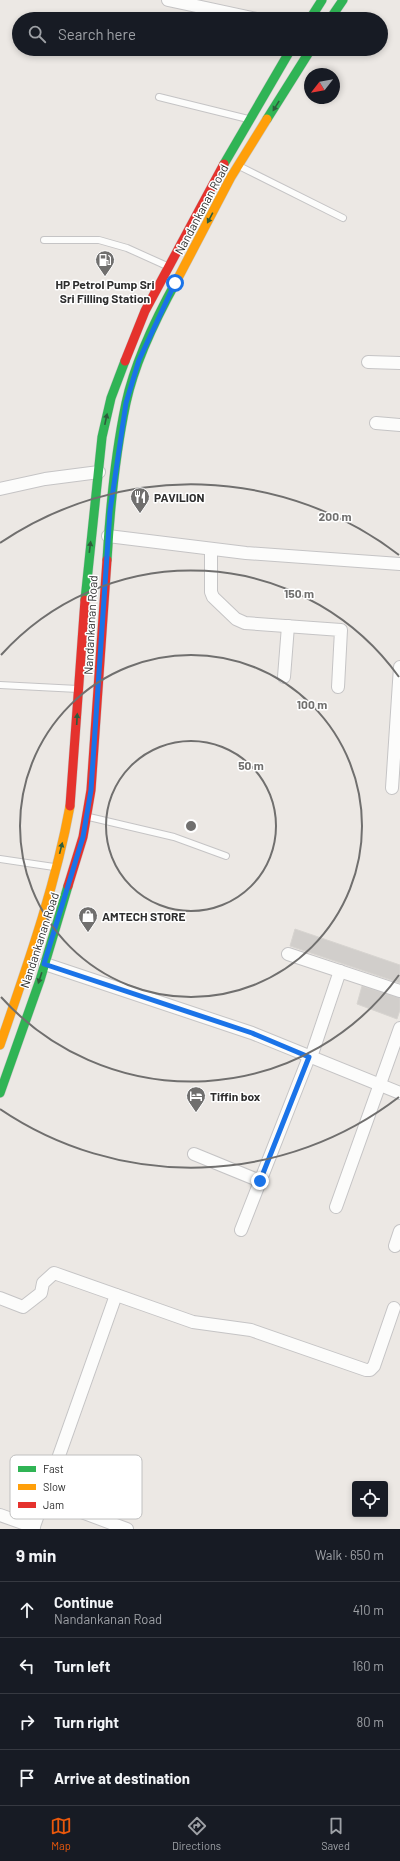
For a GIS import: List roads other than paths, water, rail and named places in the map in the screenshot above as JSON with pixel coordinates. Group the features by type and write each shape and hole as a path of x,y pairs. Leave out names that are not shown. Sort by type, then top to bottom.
{"main road":[{"path":"314,12 322,0"},
{"path":"335,12 343,0"},
{"name":"Nandankanan Road","path":"0,1045 45,913 72,793 87,574 102,437 111,398 145,311 168,266 249,119 287,56"},
{"name":"Nandankanan Road","path":"0,1093 44,964 83,837 93,764 104,576 110,511 126,403 139,360 175,283 238,166 307,56"},
{"path":"87,574 104,576"}],"street":[{"path":"168,0 224,12"},
{"path":"271,81 285,90"},
{"path":"368,362 400,363"},
{"path":"376,423 400,425"},
{"path":"0,489 45,479 99,472"},
{"path":"108,536 211,549 400,564"},
{"path":"211,549 210,587 213,596 239,621 341,630 342,634 338,687"},
{"path":"284,677 288,626"},
{"path":"392,788 400,667"},
{"path":"288,954 400,991"},
{"path":"44,964 252,1033 400,1093"},
{"path":"241,1230 310,1057 340,971"},
{"path":"336,1207 400,1028"},
{"path":"194,1154 260,1181"},
{"path":"394,1246 400,1231"},
{"path":"0,1298 23,1307 41,1293 43,1283 54,1273 193,1322 250,1330 366,1370 370,1370 374,1366 394,1308"},
{"path":"59,1455 116,1295"},
{"path":"0,1515 10,1519"},
{"path":"10,1519 33,1528"},
{"path":"100,1519 127,1529"}],"lane":[{"path":"159,97 249,119"},
{"path":"238,166 343,218"},
{"path":"44,240 98,240 127,248 168,266"},
{"path":"0,685 79,689"},
{"path":"86,816 174,837 226,856"},
{"path":"0,860 56,867"}],"place":[{"name":"HP Petrol Pump Sri Sri Filling Station","path":"105,277"},
{"name":"PAVILION","path":"140,514"},
{"name":"AMTECH STORE","path":"88,933"},
{"name":"Tiffin box","path":"196,1113"}]}
